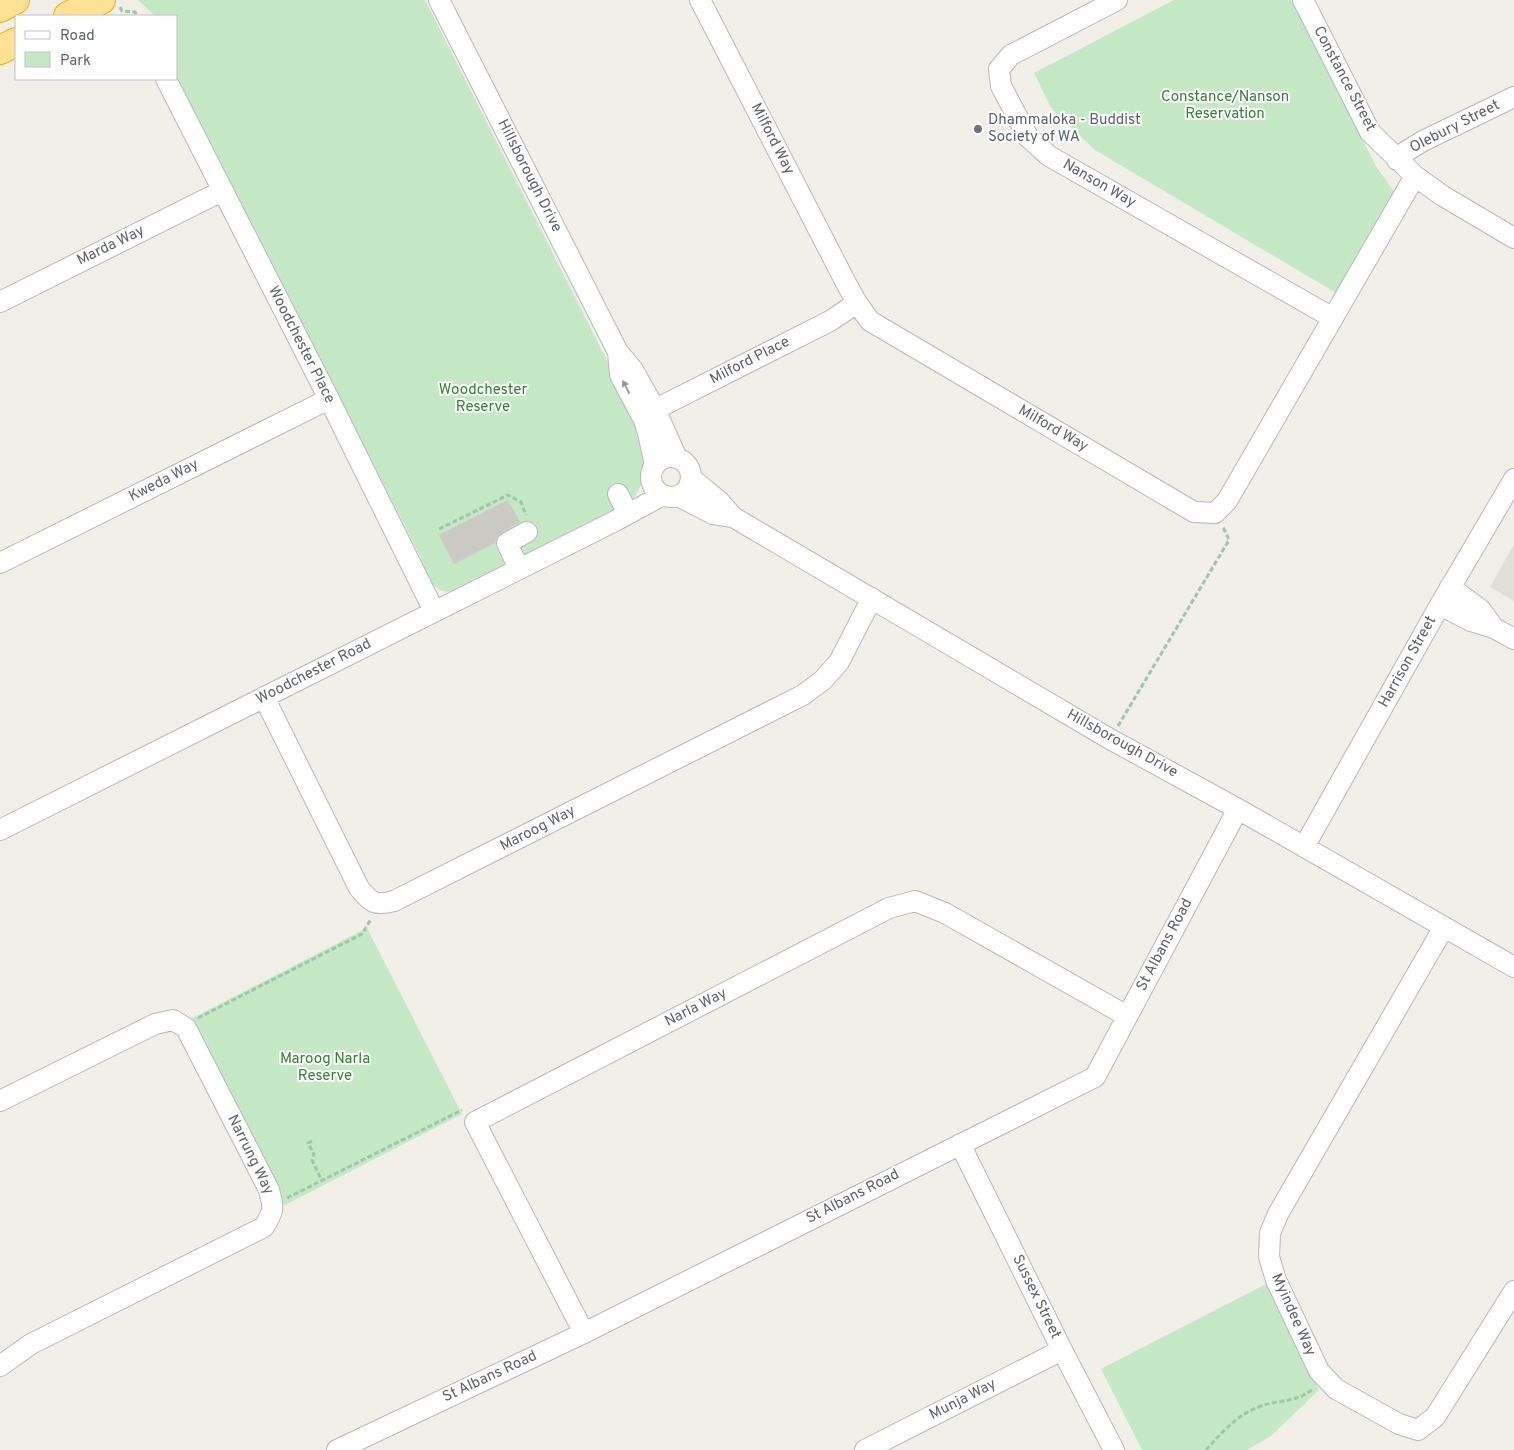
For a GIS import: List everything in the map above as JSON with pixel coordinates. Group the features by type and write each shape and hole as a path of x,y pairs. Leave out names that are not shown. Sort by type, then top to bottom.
{"highway":[{"path":"0,8 15,0"},
{"path":"72,15 111,5"},
{"path":"0,50 15,42"}],"street":[{"name":"Hillsborough Drive","path":"440,0 618,352 633,370 648,412 677,458"},
{"name":"Milford Way","path":"700,0 857,303 870,321 1194,512 1216,513"},
{"name":"Nanson Way","path":"1117,0 1011,55 999,69 1000,86 1028,137 1049,156 1332,318"},
{"name":"Constance Street","path":"1303,0 1370,132 1415,176 1443,196 1514,238"},
{"name":"Woodchester Place","path":"166,80 329,399 434,611"},
{"name":"Olebury Street","path":"1398,160 1405,152 1422,141 1514,97"},
{"path":"1216,513 1227,501 1415,176"},
{"name":"Marda Way","path":"0,302 222,191"},
{"name":"Milford Place","path":"648,412 830,320 857,303"},
{"name":"Kweda Way","path":"0,563 329,399"},
{"name":"Hillsborough Drive","path":"648,412 648,433 653,468"},
{"path":"667,457 684,461 690,469 690,486 685,491 670,496 657,492 651,479 653,468 667,457"},
{"name":"Woodchester Road","path":"628,514 641,496 653,468"},
{"name":"Hillsborough Drive","path":"691,478 720,502 733,517 1110,739 1238,809 1514,967"},
{"name":"Harrison Street","path":"1304,847 1450,587 1514,479"},
{"path":"618,494 628,514"},
{"name":"Hillsborough Drive","path":"670,496 713,514 733,517"},
{"name":"Woodchester Road","path":"0,830 628,514 670,496"},
{"path":"519,569 507,543 527,523"},
{"path":"1450,587 1480,609 1494,628"},
{"name":"Maroog Way","path":"381,904 394,901 803,695 823,680 839,662 872,598"},
{"path":"1440,605 1471,621 1494,628 1514,639"},
{"path":"264,697 359,888 368,901 381,904"},
{"name":"St Albans Road","path":"337,1450 584,1333 1095,1077 1238,809"},
{"name":"Narla Way","path":"584,1333 475,1122 889,908 916,901 945,913 1127,1016"},
{"name":"Myindee Way","path":"1444,927 1278,1214 1270,1233 1269,1257 1276,1280 1319,1371 1336,1389 1399,1424 1418,1430 1435,1417 1514,1291"},
{"path":"0,1101 155,1024 172,1020 183,1025"},
{"name":"Narrung Way","path":"0,1366 30,1344 264,1227 272,1215 273,1205 269,1190 183,1025"},
{"name":"Sussex Street","path":"960,1144 1114,1450"},
{"name":"Munja Way","path":"865,1450 1062,1350"}],"path":[{"path":"111,5 135,12 136,15"},
{"path":"439,529 508,495 520,502 527,523"},
{"path":"1110,739 1229,540 1216,513"},
{"path":"183,1025 362,934 381,904"},
{"path":"273,1205 465,1108"},
{"path":"312,1141 308,1143 314,1154 312,1160 322,1181"},
{"path":"1206,1450 1238,1418 1260,1406 1304,1396 1325,1377"}],"shaded area":[{"path":"1514,544 1514,601 1490,587"}],"green space":[{"name":"Woodchester Reserve","path":"138,0 425,0 645,436 651,456 646,476 634,498 604,519 455,592 441,590 434,586 428,579 421,558 178,78 178,15 154,15"},
{"name":"Constance/Nanson Reservation","path":"1174,0 1291,0 1377,168 1396,194 1338,294 1095,150 1051,108 1034,73"},
{"name":"Maroog Narla Reserve","path":"367,928 462,1114 283,1206 187,1021"},
{"path":"1266,1284 1319,1390 1271,1436 1247,1450 1142,1450 1101,1369"}],"building":[{"path":"508,500 520,522 501,533 495,543 454,564 439,535"}],"place":[{"name":"Dhammaloka - Buddist Society of WA","path":"978,129"}]}
